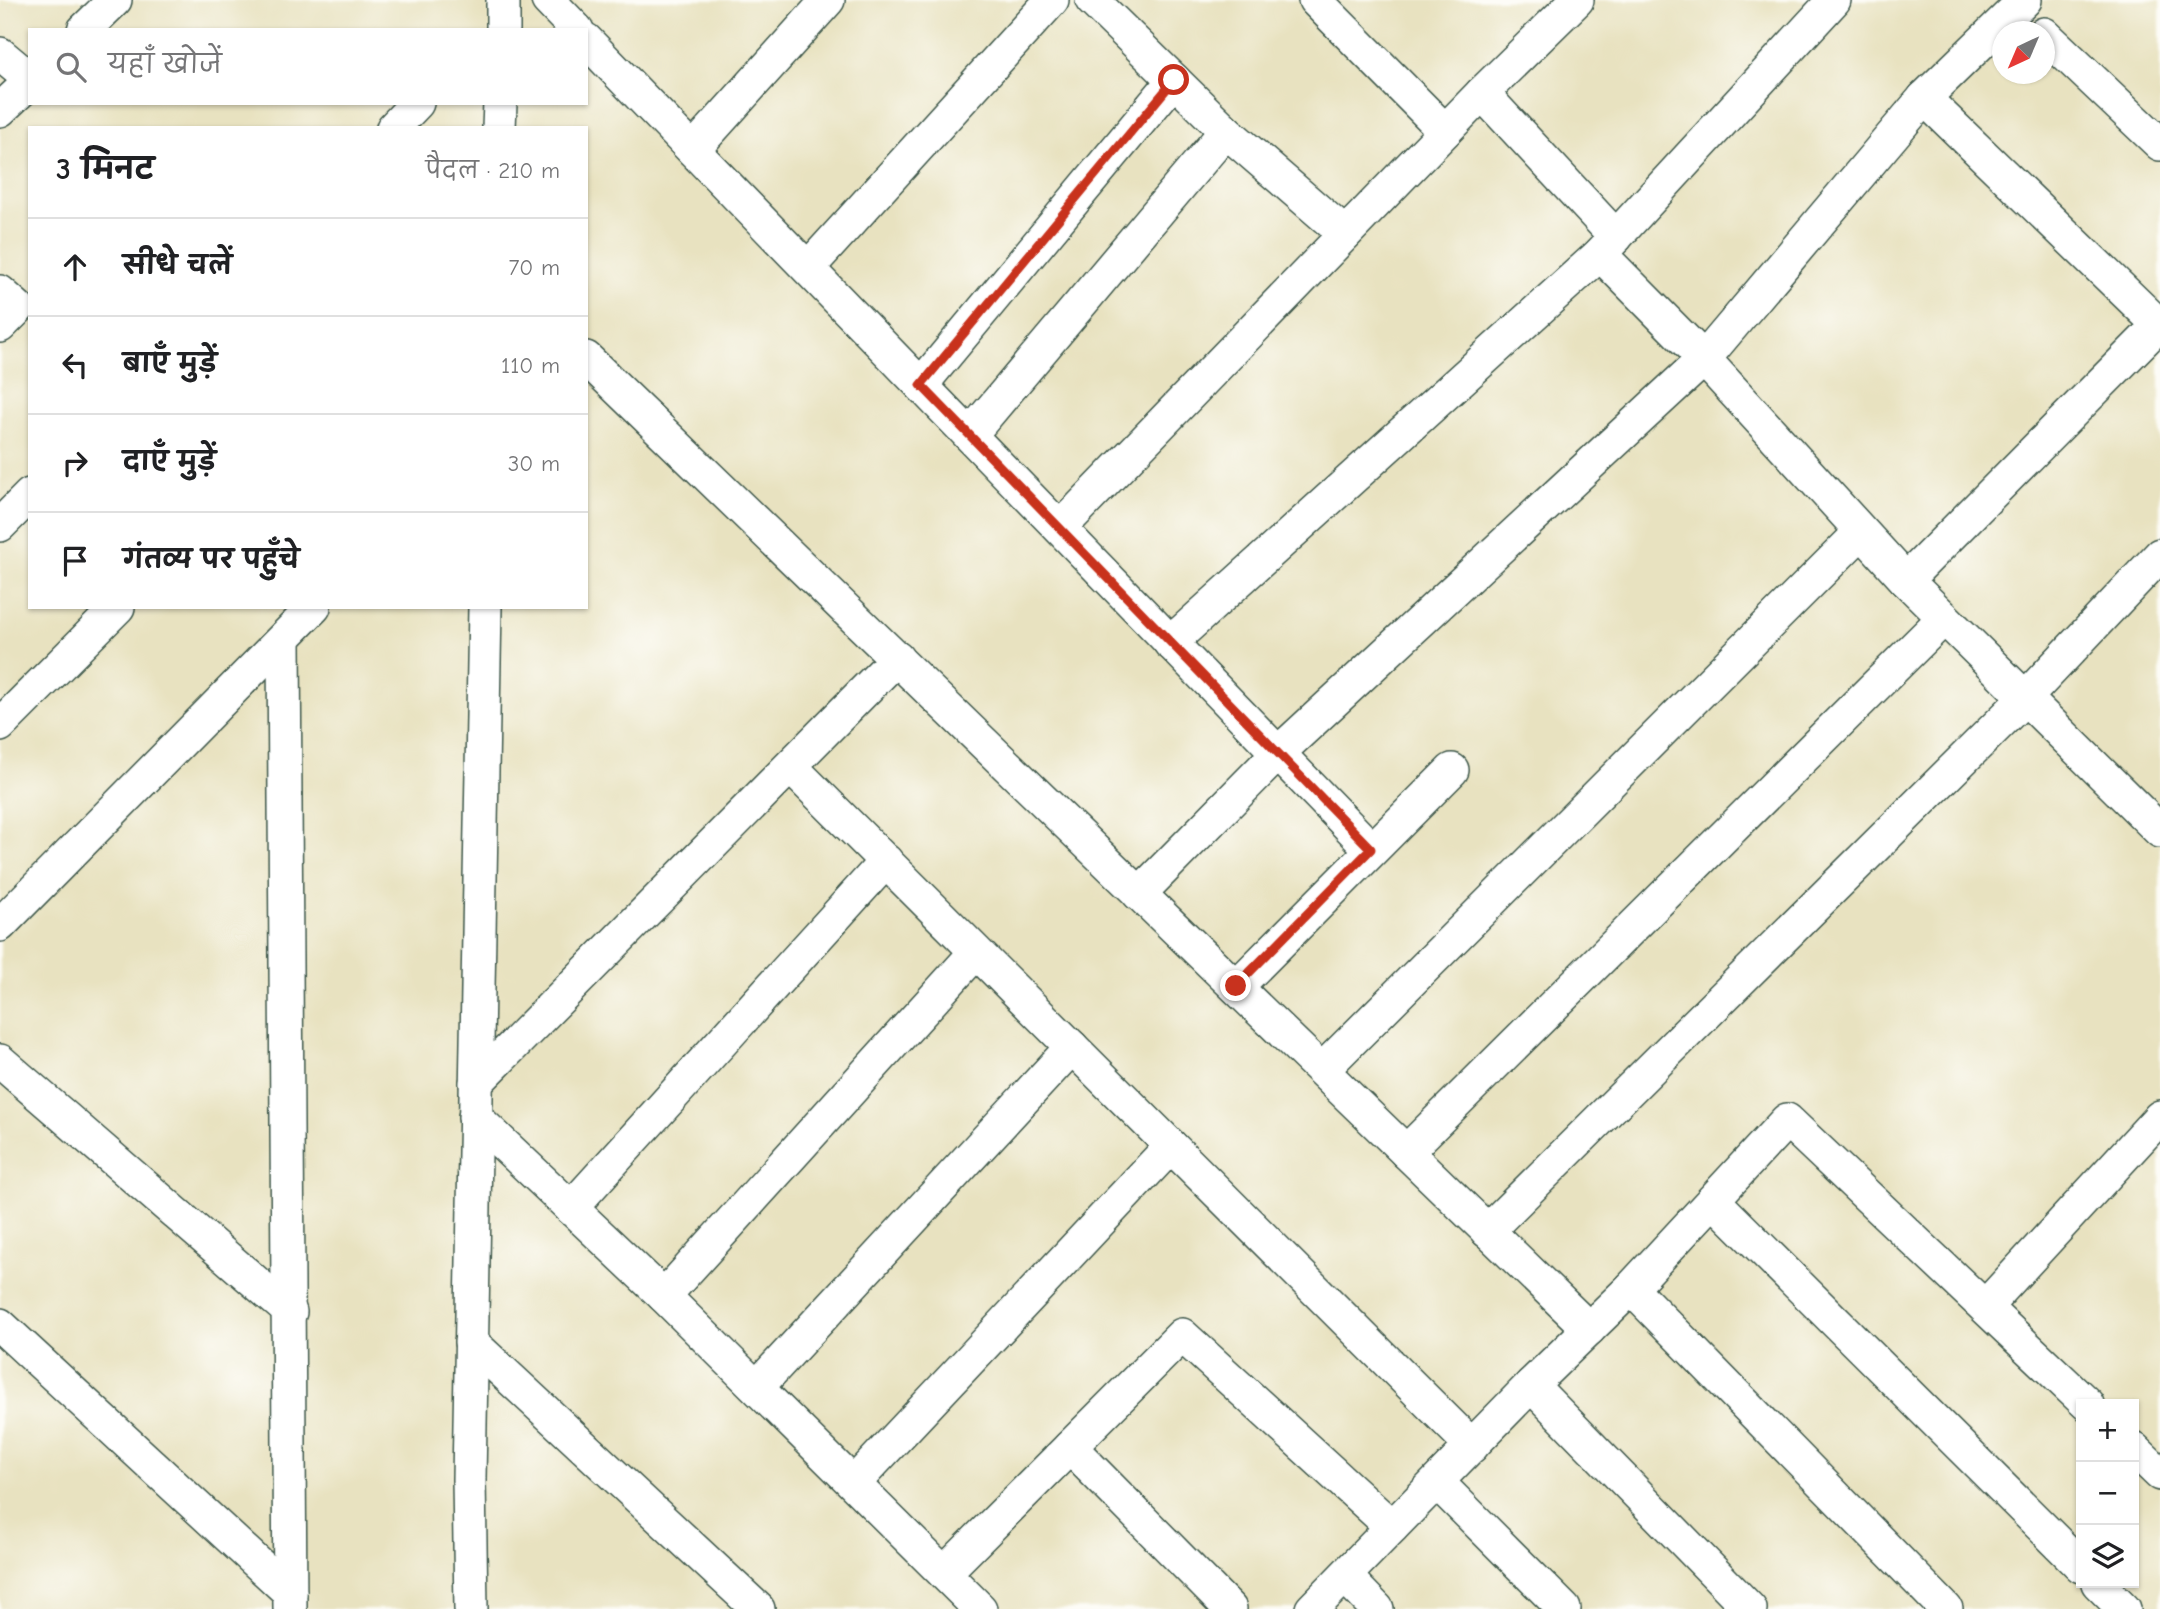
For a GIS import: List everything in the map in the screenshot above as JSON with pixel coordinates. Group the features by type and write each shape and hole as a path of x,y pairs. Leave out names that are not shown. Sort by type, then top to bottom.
{"street":[{"path":"86,28 115,0"},
{"path":"548,0 575,28"},
{"path":"693,150 828,0"},
{"path":"808,268 1052,0"},
{"path":"1092,0 1227,131 1345,234"},
{"path":"1315,0 1445,131"},
{"path":"1060,528 1482,93 1577,0"},
{"path":"1170,643 1608,246 1834,0"},
{"path":"1139,894 1278,753 1704,359 1924,99 2022,4 2034,21"},
{"path":"588,42 1371,849"},
{"path":"2055,44 2160,144"},
{"path":"0,54 28,78"},
{"path":"921,385 1174,80"},
{"path":"0,110 28,82"},
{"path":"1482,93 1704,359 1861,532 1906,580 2160,831"},
{"path":"1906,580 2160,325 1924,99"},
{"path":"395,126 415,105"},
{"path":"499,126 500,105"},
{"path":"970,435 1227,131"},
{"path":"0,292 18,308 0,326"},
{"path":"588,360 1589,1329"},
{"path":"0,525 28,497"},
{"path":"1322,1070 1861,532"},
{"path":"1487,1231 2025,698 2160,555"},
{"path":"0,725 116,609"},
{"path":"0,925 312,609"},
{"path":"471,1609 469,1479 485,609"},
{"path":"1406,1152 1944,618"},
{"path":"284,638 290,1601"},
{"path":"476,1083 897,658"},
{"path":"790,766 1472,1446"},
{"path":"1236,986 1452,770"},
{"path":"572,1208 886,861"},
{"path":"664,1296 976,952"},
{"path":"757,1387 1072,1047"},
{"path":"0,1062 290,1312"},
{"path":"475,1116 664,1296 980,1609"},
{"path":"1985,1307 2160,1117"},
{"path":"1312,1609 1531,1385 1631,1288 1787,1120 2082,1399"},
{"path":"854,1483 1171,1146"},
{"path":"1713,1200 2076,1561"},
{"path":"1631,1288 1945,1609"},
{"path":"0,1325 290,1601"},
{"path":"943,1573 1182,1335 1392,1527"},
{"path":"471,1342 758,1609"},
{"path":"1531,1385 1750,1609"},
{"path":"1070,1447 1230,1609"},
{"path":"2139,1454 2160,1474"},
{"path":"1437,1482 1564,1609"},
{"path":"1345,1576 1377,1609"},
{"path":"2103,1588 2124,1609"}],"route":[{"path":"1174,80 921,385 1371,849 1236,986"}]}
